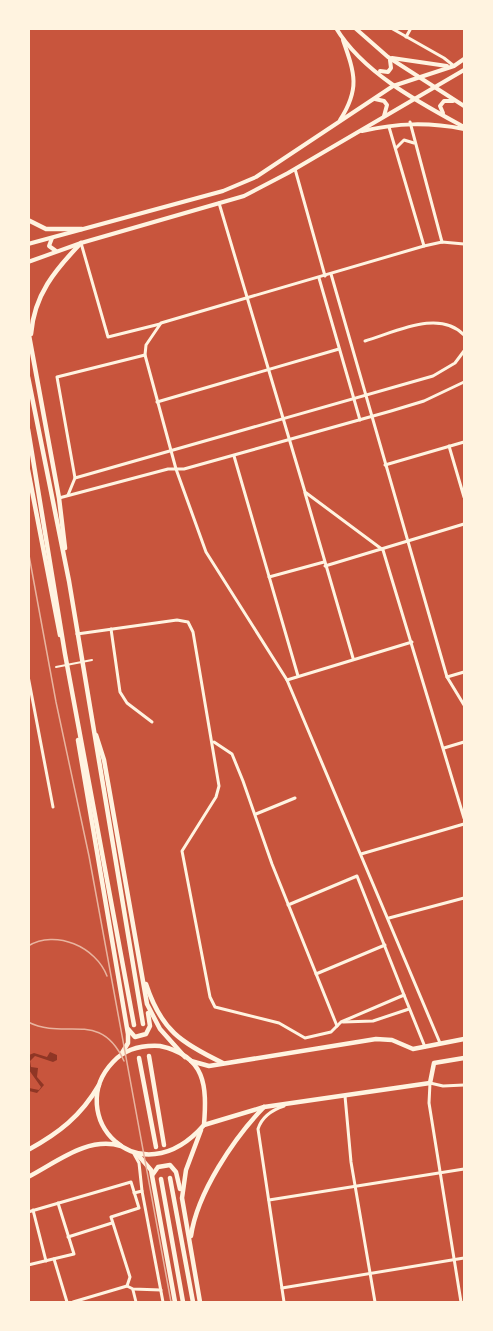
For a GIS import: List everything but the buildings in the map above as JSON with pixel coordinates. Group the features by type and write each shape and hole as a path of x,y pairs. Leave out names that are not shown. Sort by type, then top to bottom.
{"main road":[{"path":"336,28 343,39 393,86 465,128"},
{"path":"355,28 388,57 465,106"},
{"path":"338,122 352,102 354,88 354,74 343,39"},
{"path":"376,70 388,72 391,68 388,57"},
{"path":"388,57 454,66"},
{"path":"28,243 223,191 256,177 393,86 454,66 465,59"},
{"path":"28,262 81,243 244,196 295,169 465,70"},
{"path":"371,100 384,101 387,105 384,116"},
{"path":"445,116 440,106 444,101 456,101"},
{"path":"358,132 410,122 465,128"},
{"path":"28,220 46,229 82,229"},
{"path":"53,237 48,243 50,249 59,251"},
{"path":"31,343 35,312 43,289 56,270 81,243"},
{"path":"28,330 59,498 77,634 143,1024"},
{"path":"28,377 69,580"},
{"path":"28,429 64,654 134,1025"},
{"path":"28,470 53,609 64,654"},
{"path":"93,727 104,760 150,1023 148,1032 135,1037 127,1027"},
{"path":"28,1150 59,1133 73,1120 107,1069 128,1043 83,777 78,728"},
{"path":"141,968 156,1011 171,1032 185,1043 223,1063"},
{"path":"147,1004 160,1029 198,1071 206,1088 203,1127 186,1170 182,1198"},
{"path":"119,1057 132,1050 153,1046 173,1050 208,1066 376,1040 392,1040 413,1049 465,1039"},
{"path":"148,1056 164,1145"},
{"path":"140,1058 156,1147"},
{"path":"134,1152 151,1155 170,1152 186,1144 203,1127 264,1107 284,1106 430,1083 434,1063 465,1058"},
{"path":"100,1082 97,1099 100,1119 111,1137 121,1146"},
{"path":"190,1245 197,1212 215,1177 237,1140 264,1107"},
{"path":"28,1177 88,1146 109,1142 134,1152 147,1162 153,1176 175,1302"},
{"path":"153,1176 158,1167 167,1164 173,1167 179,1181 200,1302"},
{"path":"170,1178 193,1302"},
{"path":"161,1179 183,1302"}],"street":[{"path":"391,28 454,66"},
{"path":"406,38 411,28"},
{"path":"410,122 442,242"},
{"path":"389,125 424,246"},
{"path":"396,148 404,140 415,144"},
{"path":"295,169 325,276"},
{"path":"219,203 353,658"},
{"path":"81,243 108,338 424,246 442,242 465,244"},
{"path":"331,274 370,417 447,677 465,705"},
{"path":"318,278 360,420"},
{"path":"366,341 435,321 457,327 465,335"},
{"path":"161,323 146,345 145,356 170,451 206,552 287,680 440,1043"},
{"path":"157,402 339,349"},
{"path":"75,478 282,417 433,376 455,363 465,351"},
{"path":"68,495 75,478 57,377 145,356"},
{"path":"59,498 234,456 424,401 465,382"},
{"path":"385,465 465,442"},
{"path":"449,446 465,497"},
{"path":"234,456 298,676"},
{"path":"305,492 383,550 465,818"},
{"path":"269,577 383,550 465,524"},
{"path":"77,634 177,620 188,622 193,632 219,786 216,797 182,851 210,997 215,1007 279,1023 305,1038 331,1032 341,1022 404,995"},
{"path":"111,629 120,692 127,703 152,722"},
{"path":"287,680 353,658 412,642"},
{"path":"56,667 92,660"},
{"path":"447,677 465,672"},
{"path":"28,676 53,807"},
{"path":"213,741 232,754 256,814 272,864 337,1026"},
{"path":"444,748 465,742"},
{"path":"256,814 295,798"},
{"path":"362,854 465,824"},
{"path":"288,905 357,876 425,1047"},
{"path":"389,918 465,898"},
{"path":"316,974 385,945"},
{"path":"341,1022 373,1021 410,1009"},
{"path":"461,1302 429,1103 430,1083 443,1086 465,1085"},
{"path":"345,1096 355,1187 375,1302"},
{"path":"284,1106 271,1111 260,1123 258,1130 284,1302"},
{"path":"134,1152 139,1163 150,1241 164,1302"},
{"path":"269,1200 465,1169"},
{"path":"28,1212 131,1182 139,1208 111,1217 130,1277 127,1286"},
{"path":"134,1193 142,1191"},
{"path":"28,1265 74,1254 58,1203"},
{"path":"33,1210 46,1261"},
{"path":"68,1237 113,1223"},
{"path":"282,1288 465,1258"},
{"path":"54,1259 67,1302"},
{"path":"73,1302 127,1286 133,1289 162,1290"},
{"path":"133,1289 136,1302"},
{"path":"91,1297 93,1302"}],"shaded area":[{"path":"50,1052 57,1055 57,1060 53,1062 35,1056 30,1061 31,1067 38,1068 37,1077 44,1085 37,1093 29,1091 29,1088 39,1090 41,1087 29,1070 29,1055 34,1053 47,1057"}],"tram line":[{"path":"28,550 56,702 89,856 171,1302"},
{"path":"28,946 51,939 74,944 85,949 94,957 107,976"},
{"path":"28,1022 56,1029 93,1031 115,1045 124,1061"}]}
